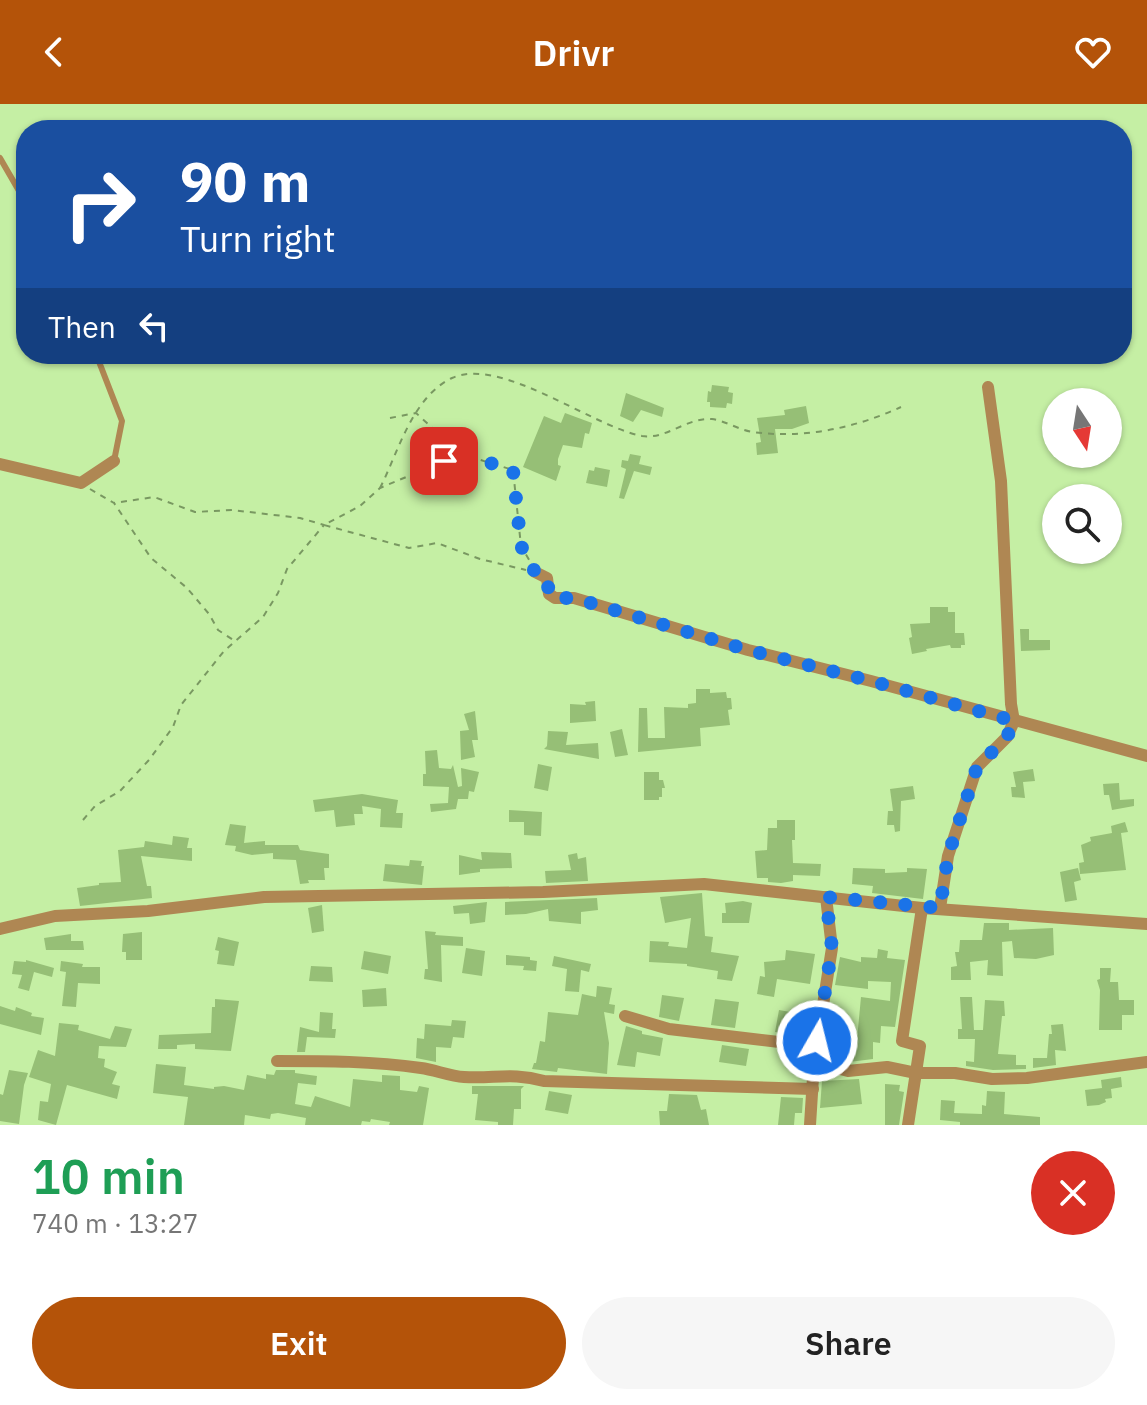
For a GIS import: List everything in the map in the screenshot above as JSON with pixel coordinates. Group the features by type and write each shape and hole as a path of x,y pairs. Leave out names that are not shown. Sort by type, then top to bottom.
{"street":[{"path":"940,908 948,856 977,767 1007,737 1014,721 1001,481 988,387"},
{"path":"0,464 81,483 114,461"},
{"path":"535,572 547,578 549,594 555,598 574,598 748,650 1147,756"},
{"path":"0,929 55,916 148,911 264,897 543,892 704,884 922,908 1147,924"},
{"path":"810,1125 814,1062 832,948 826,897"},
{"path":"908,1125 920,1046 902,1041 922,908"},
{"path":"625,1016 669,1029 796,1044 814,1062 848,1071 887,1067 916,1073 955,1073 992,1079 1027,1078 1147,1062"},
{"path":"277,1061 342,1060 422,1068 463,1077 498,1074 544,1081 813,1089"}],"lane":[{"path":"0,158 16,186"},
{"path":"100,364 122,421 114,461"}],"path":[{"path":"380,488 400,439 416,413 453,378 487,373 644,437 669,431 687,422 712,419 749,432 804,434 869,421 901,407"},
{"path":"390,418 416,413"},
{"path":"416,413 461,454 513,470 521,546 535,572"},
{"path":"83,820 95,806 120,791 149,760 173,727 181,705 224,651 263,617 278,593 287,569 324,525 360,506 380,488 461,454"},
{"path":"81,483 114,503 151,558 187,588 218,630 236,641"},
{"path":"114,503 154,497 195,512 232,510 300,518 409,548 437,543 480,559 535,572"}],"building":[{"path":"712,385 729,387 728,392 733,393 732,404 727,403 726,408 710,407 708,391 711,392"},
{"path":"626,393 664,408 662,417 641,410 633,422 620,416"},
{"path":"806,406 809,423 792,429 775,429 778,453 757,455 756,443 761,442 757,418 785,415 784,410"},
{"path":"565,413 592,423 589,434 585,433 582,448 563,445 556,481 523,467 544,416 561,423"},
{"path":"630,454 641,456 639,464 652,467 650,475 634,471 624,499 619,498 626,469 621,467 622,460 628,461"},
{"path":"595,467 610,470 607,487 586,483 589,470 594,471"},
{"path":"930,607 948,607 948,612 955,612 955,633 964,633 965,645 961,648 951,648 950,645 926,649 912,654 910,624 930,623"},
{"path":"1020,629 1029,629 1029,640 1050,640 1050,650 1021,651"},
{"path":"696,689 710,689 710,693 726,692 727,698 731,698 732,709 728,710 730,725 700,728 701,746 638,752 639,708 647,708 648,738 665,738 664,707 688,708 688,704 696,703"},
{"path":"595,701 596,721 570,723 570,704 586,705 585,702"},
{"path":"475,711 478,740 472,740 475,757 461,760 460,731 469,730 464,714"},
{"path":"622,729 628,755 615,757 610,732"},
{"path":"548,731 568,732 566,745 598,743 599,759 544,749"},
{"path":"437,750 439,768 451,769 453,765 458,787 462,786 461,768 479,772 474,792 469,791 468,799 458,799 456,809 431,812 430,804 448,803 449,787 423,786 425,751"},
{"path":"538,764 552,767 548,791 534,788"},
{"path":"1033,769 1035,781 1023,782 1025,798 1012,797 1011,787 1016,787 1013,772"},
{"path":"644,772 659,772 659,780 663,780 665,788 662,788 659,800 644,800"},
{"path":"1119,783 1120,800 1134,799 1134,806 1112,810 1109,795 1104,795 1103,784"},
{"path":"913,786 915,799 901,801 900,831 895,832 894,825 887,825 888,811 893,811 890,789"},
{"path":"362,794 398,800 396,813 403,813 402,828 380,827 381,809 362,806 363,814 354,814 355,825 336,827 334,810 315,812 313,800"},
{"path":"509,810 542,812 541,836 524,835 524,822 509,822"},
{"path":"777,820 795,820 793,863 821,864 820,876 793,875 793,881 781,883 757,878 755,851 767,850 768,828 777,828"},
{"path":"1125,822 1128,832 1121,833 1126,870 1080,874 1079,863 1084,862 1081,845 1091,841 1090,837 1112,833 1111,826"},
{"path":"230,824 246,826 244,843 265,841 265,845 298,845 300,850 329,854 329,868 324,868 325,880 308,880 309,883 300,884 296,860 273,859 273,853 252,855 235,851 236,846 225,845"},
{"path":"173,836 189,838 187,848 192,848 192,861 141,856 152,898 80,906 77,888 121,882 118,850 144,847 145,841 172,845"},
{"path":"481,852 511,853 512,868 480,869 480,872 459,875 459,855 482,860"},
{"path":"577,853 578,859 586,857 588,881 546,883 545,871 571,870 568,855"},
{"path":"410,860 422,861 422,885 383,881 385,864 409,866"},
{"path":"853,868 885,869 885,873 907,872 907,868 927,869 923,899 872,893 873,886 852,884"},
{"path":"1078,868 1081,880 1074,882 1077,900 1065,902 1060,872"},
{"path":"702,893 705,936 713,937 711,952 739,956 732,981 717,979 718,971 687,964 649,962 650,941 669,942 668,946 687,948 691,918 665,923 660,897"},
{"path":"597,898 598,910 581,912 581,924 549,921 548,909 505,915 505,902"},
{"path":"487,902 485,922 470,924 469,913 454,914 453,906"},
{"path":"725,903 752,903 749,923 722,923 722,913 726,913"},
{"path":"322,905 324,931 312,933 308,908"},
{"path":"984,923 1009,923 1009,930 1053,928 1054,955 1036,959 1014,958 1012,941 1002,942 1003,976 987,975 988,960 970,962 971,980 951,980 951,967 957,966 955,952 959,952 960,940 982,940"},
{"path":"425,931 463,937 463,946 441,945 442,982 424,979 425,969 428,969"},
{"path":"142,932 142,960 126,960 126,952 122,952 123,934"},
{"path":"71,934 71,941 83,941 84,950 46,950 44,938"},
{"path":"218,937 239,942 234,966 217,964 219,951 215,950"},
{"path":"466,948 485,951 482,976 462,973"},
{"path":"878,949 888,951 887,958 905,960 895,1027 881,1026 880,1043 873,1042 873,1059 849,1062 824,1055 825,1048 856,1050 861,997 890,1001 891,982 868,981 868,989 835,985 840,957 861,962 861,957 877,958"},
{"path":"786,950 815,954 810,984 777,979 774,997 757,994 760,976 765,977 764,962 785,960"},
{"path":"364,951 391,956 388,974 361,969"},
{"path":"506,955 530,957 530,960 537,961 536,971 523,970 524,966 506,965"},
{"path":"554,956 591,964 589,972 581,970 579,992 565,991 567,969 552,966"},
{"path":"26,960 54,968 52,977 34,972 29,991 18,988 22,975 12,974 14,961"},
{"path":"61,961 83,964 82,967 100,967 100,984 78,983 76,1007 62,1006 66,972 60,971"},
{"path":"311,966 332,967 333,982 309,981"},
{"path":"1100,968 1111,968 1110,982 1118,982 1119,1000 1134,1000 1134,1015 1122,1015 1122,1030 1099,1030 1100,990 1097,980 1100,979"},
{"path":"597,986 612,988 609,1004 615,1005 614,1014 604,1012 609,1043 607,1074 558,1068 557,1072 532,1069 540,1041 545,1042 548,1012 578,1015 582,994 596,997"},
{"path":"386,988 387,1006 363,1007 362,990"},
{"path":"662,995 684,998 679,1021 659,1017"},
{"path":"960,997 972,997 974,1030 983,1030 985,1000 1004,1001 1005,1016 1002,1016 998,1054 1016,1055 1016,1065 1026,1065 1026,1069 993,1070 966,1066 966,1061 974,1062 975,1039 958,1039 958,1029 962,1029"},
{"path":"215,999 239,1001 231,1051 195,1049 195,1044 177,1045 177,1049 158,1049 159,1035 211,1033"},
{"path":"715,999 739,1002 735,1028 711,1025"},
{"path":"0,1006 15,1011 16,1007 32,1013 31,1016 44,1018 41,1035 0,1024"},
{"path":"779,1010 807,1015 804,1039 775,1032"},
{"path":"320,1012 333,1013 335,1038 307,1037 305,1052 297,1052 300,1027 319,1032"},
{"path":"452,1020 466,1021 464,1038 453,1037 451,1048 436,1047 436,1062 416,1058 417,1038 424,1039 425,1024 451,1026"},
{"path":"59,1023 79,1025 78,1030 110,1039 115,1026 132,1029 126,1047 99,1046 98,1058 105,1059 104,1067 117,1072 112,1084 120,1086 117,1099 67,1085 56,1125 38,1120 40,1101 48,1102 51,1084 29,1077 38,1050 55,1056"},
{"path":"1063,1024 1066,1051 1055,1050 1056,1065 1033,1068 1033,1058 1047,1058 1051,1025"},
{"path":"626,1026 642,1031 642,1034 663,1038 660,1056 637,1052 635,1067 617,1065"},
{"path":"722,1045 749,1049 746,1066 719,1062"},
{"path":"156,1064 186,1067 184,1085 214,1089 224,1086 244,1090 247,1075 266,1079 266,1074 274,1075 276,1070 295,1070 295,1073 317,1076 316,1085 298,1083 295,1104 311,1107 315,1096 350,1107 353,1079 382,1082 382,1075 400,1076 400,1090 417,1092 419,1086 429,1088 423,1125 389,1125 390,1122 371,1119 370,1122 362,1121 361,1125 305,1125 306,1118 278,1113 271,1114 270,1119 245,1115 244,1125 184,1125 188,1097 153,1093"},
{"path":"9,1070 28,1073 19,1124 0,1121 0,1094 3,1095"},
{"path":"1121,1077 1122,1087 1111,1089 1112,1098 1105,1099 1106,1102 1099,1105 1087,1106 1085,1090 1102,1088 1101,1080"},
{"path":"859,1079 862,1104 820,1108 822,1081"},
{"path":"885,1084 900,1085 899,1091 904,1092 899,1125 885,1125"},
{"path":"472,1086 524,1086 521,1089 521,1109 514,1109 513,1125 475,1120 478,1094 472,1094"},
{"path":"549,1091 572,1095 568,1114 545,1110"},
{"path":"987,1091 1005,1092 1004,1114 1040,1117 1040,1125 960,1125 960,1122 940,1120 941,1100 955,1101 954,1113 982,1114"},
{"path":"669,1094 697,1095 701,1110 706,1109 709,1125 660,1125 659,1111 667,1111"},
{"path":"781,1097 803,1098 802,1113 795,1113 794,1125 778,1125"}],"route":[{"path":"444,461 461,454 513,470 521,546 535,572 547,578 549,594 555,598 574,598 748,650 1014,721 1007,737 977,767 948,856 940,908 826,897 832,948 817,1041"}]}
